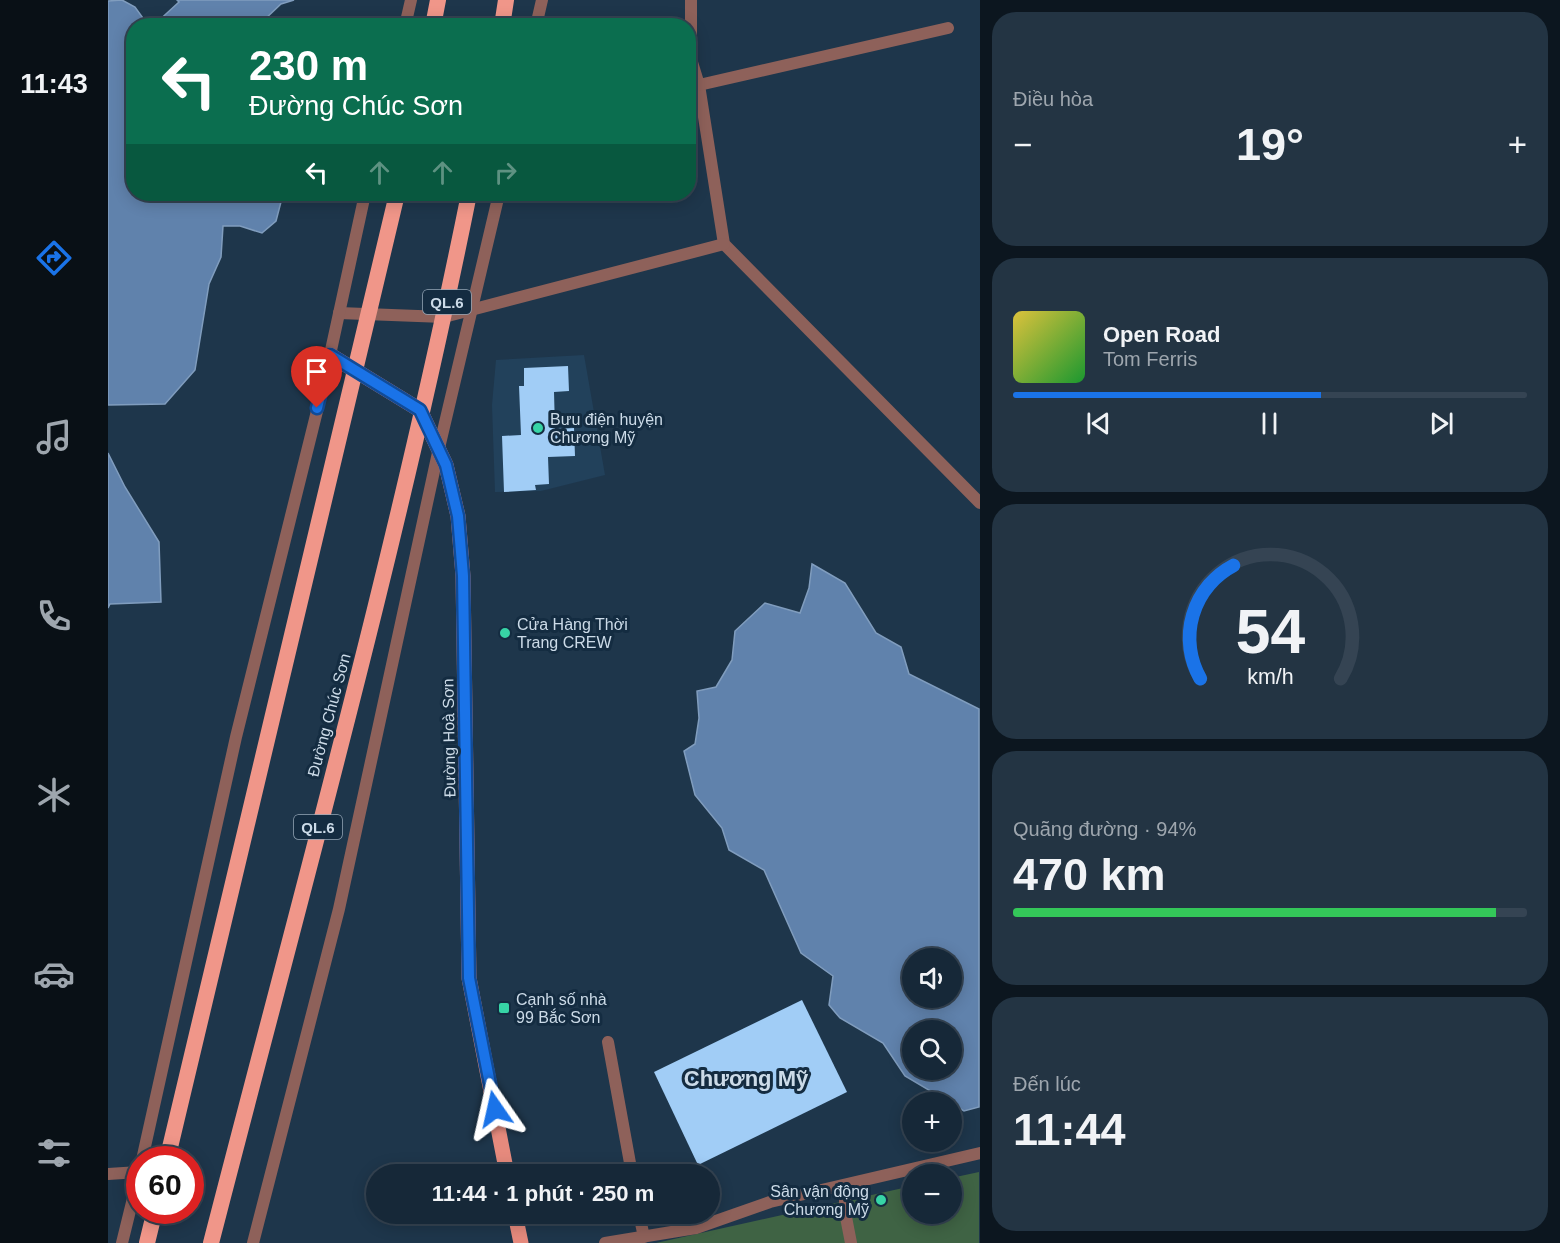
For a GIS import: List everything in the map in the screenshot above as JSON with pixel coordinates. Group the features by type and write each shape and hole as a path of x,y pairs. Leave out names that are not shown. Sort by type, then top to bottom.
{"highway":[{"path":"435,18 438,0"},
{"path":"504,18 507,0"},
{"path":"170,1146 395,201"},
{"name":"Đường Chúc Sơn","path":"211,1243 391,546 420,410 444,317 468,201"},
{"path":"147,1243 152,1224"}],"main road":[{"path":"330,355 420,410"},
{"name":"Đường Hoà Sơn","path":"420,410 446,465 458,516 463,576 469,978 505,1164"},
{"path":"517,1224 521,1243"}],"street":[{"path":"407,18 411,0"},
{"path":"538,18 542,0"},
{"path":"691,0 691,18"},
{"path":"699,86 948,28"},
{"path":"696,76 724,244 980,503"},
{"path":"145,1146 236,736 330,355 363,201"},
{"path":"253,1243 339,909 439,448 497,201"},
{"path":"339,313 444,317 724,244"},
{"path":"608,1042 630,1164"},
{"path":"604,1243 696,1228 770,1202 980,1153"},
{"path":"108,1174 126,1172"},
{"path":"845,1185 844,1212 851,1243"},
{"path":"122,1243 126,1224"},
{"path":"641,1224 644,1237"}],"shaded area":[{"path":"122,0 135,7 143,18 126,18 126,201 281,201 276,221 262,233 240,226 223,226 221,257 209,284 195,370 165,404 108,405 108,1"},
{"path":"177,0 294,0 281,4 266,18 162,18 179,2"},
{"path":"584,355 605,475 541,491 495,492 492,405 496,360"},
{"path":"108,453 125,487 159,542 161,602 110,604 108,608"},
{"path":"812,564 845,583 876,633 901,647 909,674 979,709 979,1107 964,1111 962,1110 962,1092 932,1092 912,1080 962,1080 962,1020 902,1020 902,1072 883,1043 840,1018 829,1005 833,976 801,953 764,870 729,850 722,828 695,795 684,751 695,744 699,718 697,691 716,687 732,660 735,631 765,603 800,613 809,588"}],"green space":[{"name":"Sân vận động Chương Mỹ","path":"979,1172 979,1243 656,1243 902,1188 902,1224 962,1224 962,1176"}],"building":[{"name":"Bưu điện huyện Chương Mỹ","path":"568,366 569,391 554,392 555,429 574,428 575,456 548,457 549,484 535,485 536,490 504,492 502,436 521,435 519,386 524,386 524,368"},
{"path":"802,1000 847,1092 698,1164 654,1072"}],"place":[{"name":"Bưu điện huyện Chương Mỹ","path":"538,428"},
{"name":"Cửa Hàng Thời Trang CREW","path":"505,633"},
{"name":"Cạnh số nhà 99 Bắc Sơn","path":"504,1008"},
{"name":"Sân vận động Chương Mỹ","path":"881,1200"}],"district":[{"name":"Chương Mỹ","path":"746,1078"}],"route":[{"path":"317,408 330,355 420,410 446,465 458,516 463,576 468,787 469,978 495,1109"}]}
